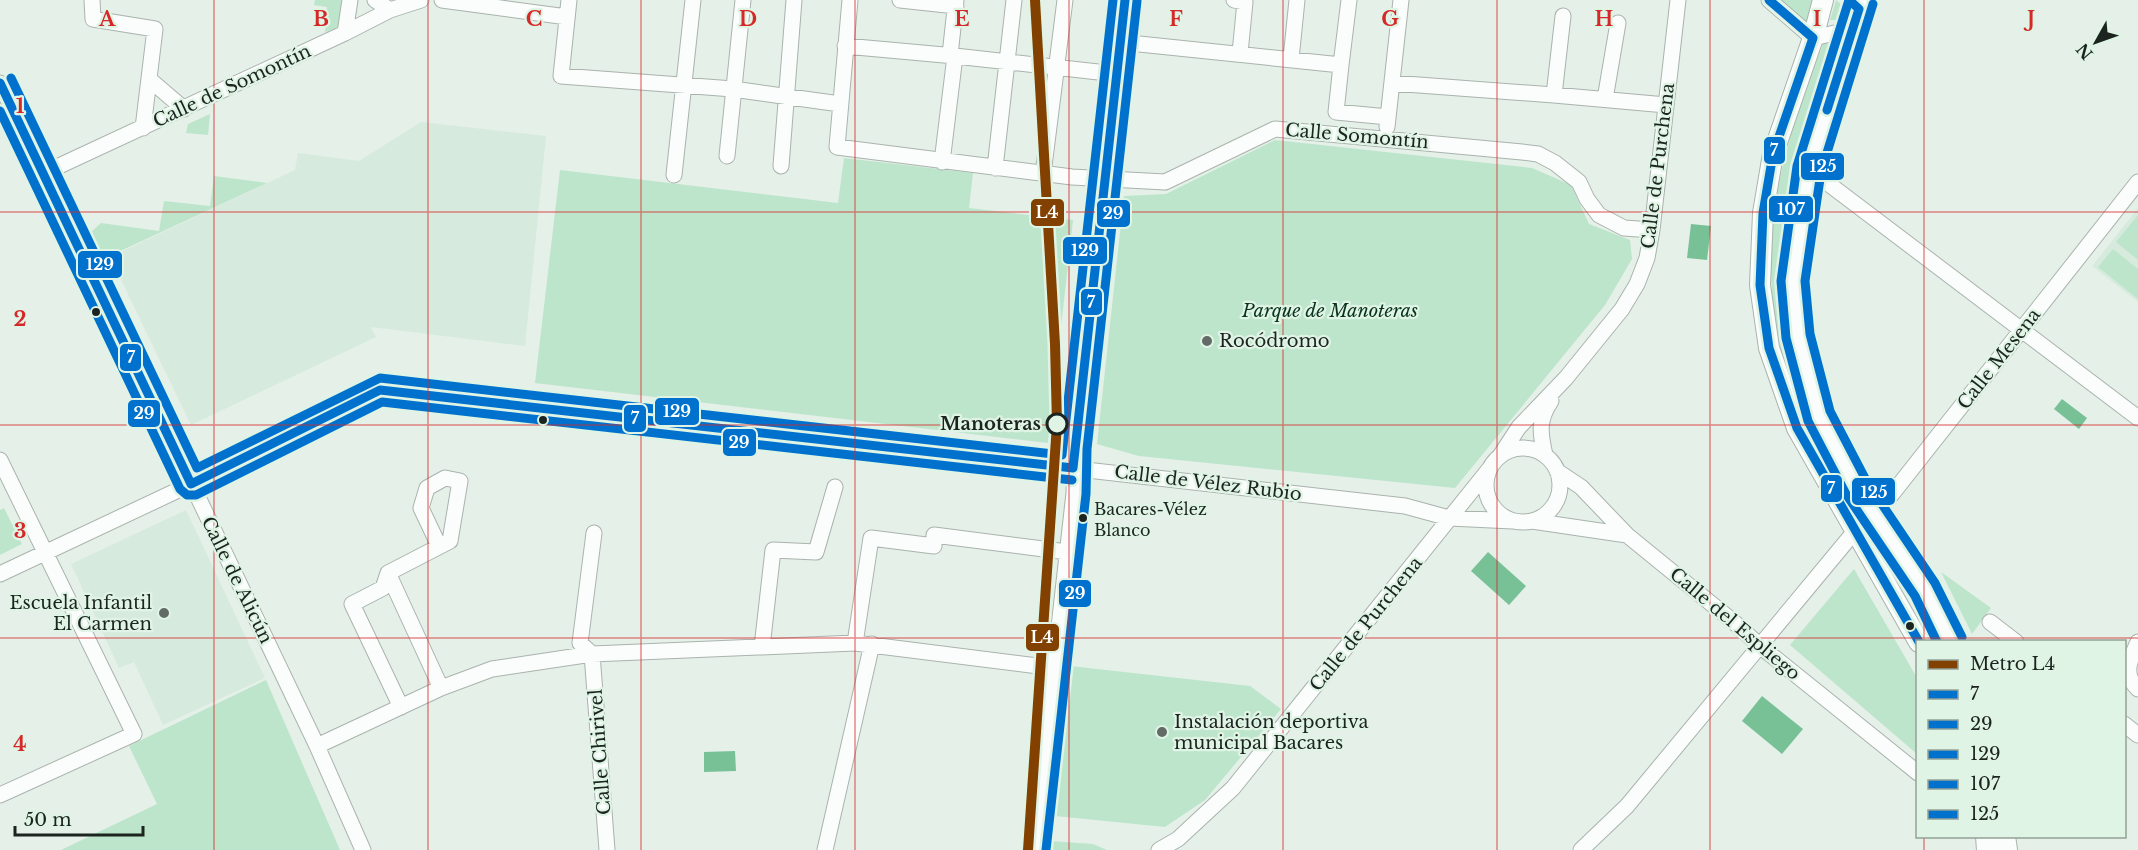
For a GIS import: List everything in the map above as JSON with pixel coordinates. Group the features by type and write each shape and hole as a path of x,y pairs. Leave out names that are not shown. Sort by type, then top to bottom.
{"street":[{"path":"92,0 93,19 155,29 143,128"},
{"path":"345,33 350,0"},
{"path":"375,0 390,10"},
{"name":"Calle de Somontín","path":"44,174 390,10 421,0"},
{"path":"442,0 567,16"},
{"path":"569,0 561,76 733,89 840,104"},
{"path":"674,175 693,0"},
{"path":"727,156 743,0"},
{"path":"781,166 794,0"},
{"name":"Calle Somontín","path":"850,0 837,147 1043,174 1104,180 1165,182 1275,129 1538,154 1555,162 1580,182 1587,199 1599,214 1624,228 1652,230"},
{"path":"900,0 956,3 942,162"},
{"path":"994,168 1014,0"},
{"path":"1043,174 1065,0"},
{"path":"1034,850 1074,493 1073,468 1125,0"},
{"path":"1234,0 1245,2 1240,53"},
{"path":"1291,59 1297,0"},
{"path":"1349,0 1336,112 1388,117"},
{"path":"1386,139 1401,0"},
{"name":"Calle de Purchena","path":"1500,456 1519,427 1566,378 1622,309 1637,284 1647,258 1652,230 1678,0"},
{"path":"1769,0 1813,38"},
{"path":"1823,0 1813,38 1773,154 1763,213 1760,285 1769,348 1797,428 1918,640"},
{"path":"1857,3 1852,29 1809,169 1793,281 1798,336 1820,415 1857,488 1925,590 1950,640"},
{"path":"1554,94 1563,16"},
{"path":"1605,99 1618,23"},
{"path":"1813,38 1852,29"},
{"path":"1120,42 1341,65"},
{"path":"845,46 1116,74"},
{"path":"149,79 184,109"},
{"name":"Calle de Alicún","path":"0,83 317,746 363,850"},
{"path":"1392,83 1554,94 1666,105"},
{"path":"1809,169 2138,418"},
{"name":"Calle Mesena","path":"1581,850 1627,806 1855,531 1892,494 2138,182"},
{"name":"Calle de Purchena","path":"1545,455 1540,436 1543,413 1566,378"},
{"name":"Calle de Vélez Rubio","path":"0,574 191,484 380,390 1405,506 1449,518 1513,521"},
{"path":"1532,521 1546,514 1556,502 1560,486 1557,471 1545,455 1534,450 1522,448 1510,450 1500,456 1490,468 1486,481 1487,494 1492,506 1501,515 1513,521 1532,521 1627,535"},
{"path":"0,460 134,734 0,795"},
{"name":"Calle de Purchena","path":"1159,850 1178,839 1233,788 1490,468"},
{"name":"Calle del Espliego","path":"1557,471 1581,487 1627,535 1916,772"},
{"path":"762,647 773,550 816,552 835,487"},
{"name":"Calle Chirivel","path":"594,533 580,643 592,654 607,850"},
{"path":"855,643 871,538 934,546 934,535 1067,552"},
{"path":"401,707 352,604 383,588 388,573 439,546"},
{"path":"388,573 441,688"},
{"path":"1990,622 2013,640"},
{"path":"2138,642 2128,672 2130,681 2138,689"},
{"path":"317,746 441,688 492,669 592,654 855,643 1054,668"},
{"path":"825,850 872,644"},
{"path":"2126,726 2138,735"}],"shaded area":[{"path":"421,122 546,136 525,346 371,327 376,337 191,425 110,257 295,170 298,153 359,161"},
{"path":"2138,208 2138,302 2092,266"},
{"path":"1691,224 1711,226 1707,260 1687,258"},
{"path":"2062,399 2087,418 2079,429 2054,409"},
{"name":"Escuela Infantil El Carmen","path":"186,510 265,678 163,725 134,662 119,668 71,564"},
{"path":"1488,552 1526,586 1509,605 1471,571"},
{"path":"1762,696 1803,729 1782,754 1742,721"},
{"path":"735,751 736,771 704,772 704,752"}],"green space":[{"path":"315,0 342,0 340,27 325,32 327,7 314,5"},
{"path":"1780,0 1817,0 1809,23 1802,19"},
{"path":"1836,0 1847,12 1839,20 1830,20"},
{"path":"1842,38 1801,157 1791,210 1774,206 1795,120 1823,44 1833,43"},
{"path":"210,114 208,135 186,133 188,124"},
{"name":"Parque de Manoteras","path":"1275,140 1532,168 1571,185 1589,224 1630,240 1632,259 1605,305 1455,488 1139,456 1097,444 1124,196 1166,194"},
{"path":"844,158 973,173 969,208 1073,220 1048,443 535,383 560,170 838,203"},
{"path":"214,176 267,183 103,259 90,233 101,223 159,231 164,201 210,206"},
{"path":"2138,215 2138,260 2116,242"},
{"path":"1772,222 1790,226 1785,291 1847,486 1842,490 1820,454 1802,415 1784,362 1771,279"},
{"path":"2113,249 2138,269 2138,299 2098,267"},
{"path":"4,508 22,544 0,555 0,510"},
{"path":"1854,569 1916,676 1916,753 1790,645"},
{"path":"1941,572 1991,608 1972,634"},
{"name":"Instalación deportiva municipal Bacares","path":"1070,666 1250,686 1281,709 1205,800 1165,827 1055,816"},
{"path":"266,680 340,850 61,850 157,804 129,746"},
{"path":"1050,841 1093,844 1107,850 1049,850"}],"metro line":[{"name":"L4","path":"1028,850 1057,424 1055,344 1035,0"}],"transit line":[{"name":"129","path":"11,78 197,468 380,378 1062,455 1113,0"},
{"name":"7","path":"0,83 191,484 380,390 1073,468 1125,0"},
{"name":"7","path":"1769,0 1813,38 1773,154 1763,213 1760,285 1769,348 1797,428 1918,640"},
{"name":"7","path":"1827,110 1859,9 1849,0"},
{"name":"107","path":"1849,0 1797,166 1781,281 1786,338 1808,421 1846,494 1915,596 1936,640"},
{"name":"29","path":"1046,850 1086,494 1087,449 1137,1"},
{"name":"125","path":"1873,4 1821,172 1805,281 1810,334 1830,411 1867,482 1935,583 1962,637"},
{"name":"29","path":"0,111 180,489 187,495 196,495 382,402 1072,480"}],"place":[{"name":"Rocódromo","path":"1207,341"},
{"name":"Manoteras","path":"1057,424"},
{"name":"Bacares-Vélez Blanco","path":"1083,518"},
{"name":"Escuela Infantil El Carmen","path":"164,613"},
{"name":"Instalación deportiva municipal Bacares","path":"1162,732"}]}
